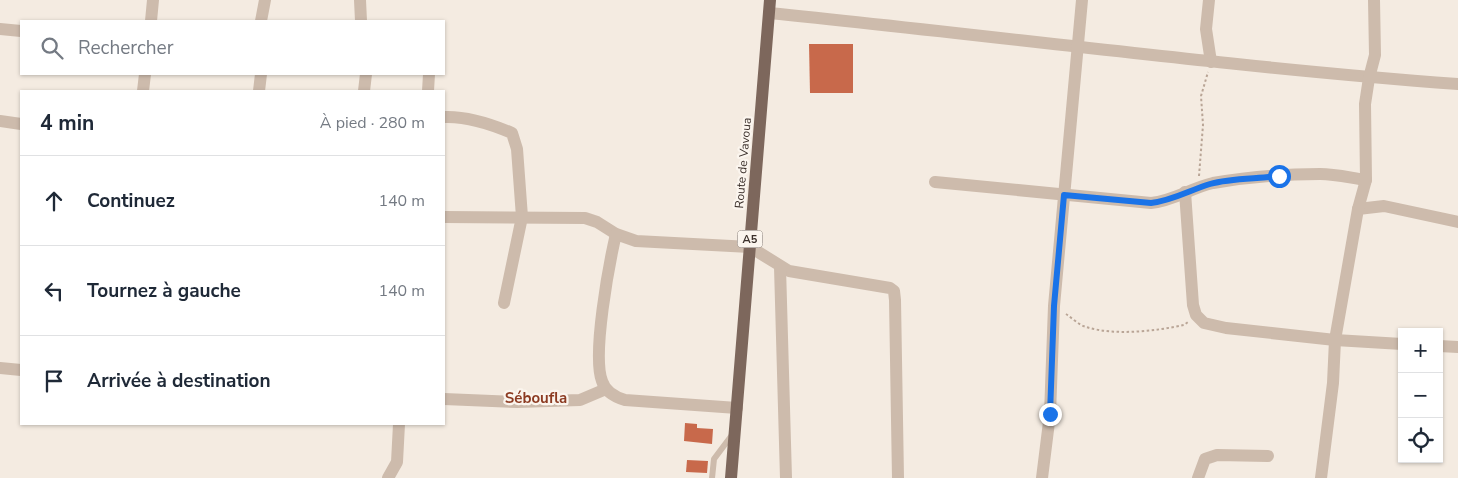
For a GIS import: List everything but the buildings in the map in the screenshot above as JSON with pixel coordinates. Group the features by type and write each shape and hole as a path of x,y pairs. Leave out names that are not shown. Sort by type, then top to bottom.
{"main road":[{"name":"Route de Vavoua","path":"731,478 770,5"}],"street":[{"path":"151,20 153,0"},
{"path":"261,20 265,0"},
{"path":"360,0 361,20"},
{"path":"764,0 770,5 1079,49 1368,78 1458,84"},
{"path":"1042,478 1050,414 1054,306 1082,0"},
{"path":"1209,0 1206,29 1211,62"},
{"path":"1321,478 1333,384 1335,340 1358,209 1366,180 1366,104 1368,78 1375,55 1374,0"},
{"path":"0,29 20,31"},
{"path":"143,90 145,75"},
{"path":"259,90 261,75"},
{"path":"364,90 366,75"},
{"path":"428,90 429,75"},
{"path":"445,118 454,117 494,125 512,133 517,149 522,217 504,303"},
{"path":"0,120 20,124"},
{"path":"935,182 1151,203 1165,202 1185,192 1213,184 1322,174 1366,180"},
{"path":"1185,192 1194,305 1196,315 1204,323 1226,328 1335,340 1398,344"},
{"path":"1358,209 1384,206 1458,222"},
{"path":"445,217 585,218 597,222 616,234 636,241 750,247 789,271 890,288 894,291 898,478"},
{"path":"616,234 608,272 598,356 600,373 606,389 617,398 625,400 737,408"},
{"path":"780,267 786,478"},
{"path":"1443,346 1458,347"},
{"path":"0,368 20,370"},
{"path":"445,400 516,402 580,400 606,389"},
{"path":"388,478 397,462 399,425"},
{"path":"1198,478 1204,460 1217,455 1268,456"}],"lane":[{"path":"712,478 714,459 735,429"}],"path":[{"path":"1198,188 1203,125 1201,96 1211,62"},
{"path":"1054,306 1085,327 1119,331 1151,332 1184,325 1196,315"}],"district":[{"name":"Séboufla","path":"536,398"}],"route":[{"path":"1050,414 1054,306 1064,195 1151,203 1165,202 1185,192 1213,184 1279,176"}]}
